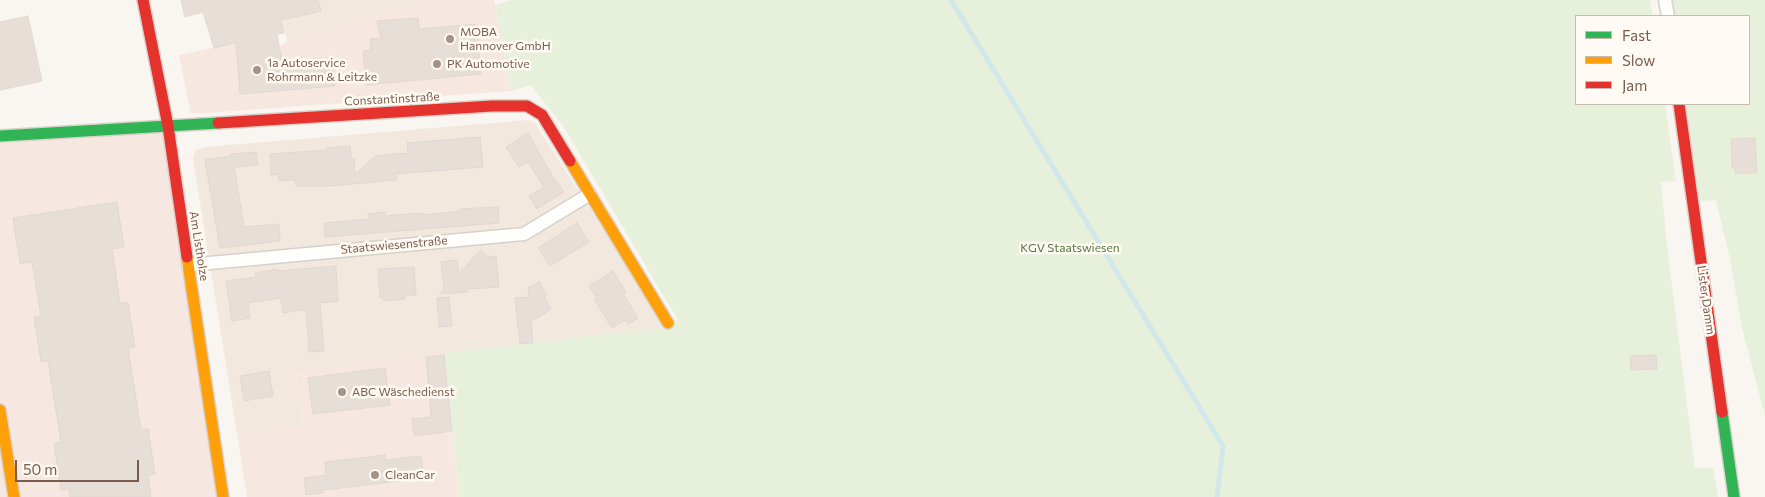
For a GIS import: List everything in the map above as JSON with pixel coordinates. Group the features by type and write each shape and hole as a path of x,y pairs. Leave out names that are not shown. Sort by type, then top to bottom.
{"street":[{"name":"Am Listholze","path":"143,0 168,126 223,497"},
{"path":"1666,0 1668,15"},
{"name":"Constantinstraße","path":"0,136 510,105 526,106 542,115 668,323"},
{"name":"Lister Damm","path":"1679,105 1734,497"},
{"name":"Staatswiesenstraße","path":"188,264 524,234 590,194"},
{"path":"0,410 14,497"}],"shaded area":[{"path":"276,0 437,0 287,41"},
{"path":"437,0 494,0 511,91 191,114 179,55 236,43 237,48 281,46 287,41"},
{"path":"529,120 535,123 666,327 295,372 303,426 237,434 193,158 196,150 205,147"},
{"path":"168,126 223,497 0,497 0,136"},
{"path":"445,353 459,497 247,497 237,434 303,425 295,372"}],"green space":[{"name":"KGV Staatswiesen","path":"512,0 1650,0 1653,15 1575,15 1575,105 1665,105 1676,181 1661,182 1667,246 1695,468 1713,468 1718,497 459,497 445,353 666,327 678,320 563,126 531,85 511,91 495,5"},
{"path":"1673,0 1765,0 1765,416 1742,328 1730,259 1716,200 1698,201 1686,105 1750,105 1750,15 1675,15"}],"building":[{"path":"181,0 318,0 321,11 281,20 284,33 277,34 282,62 327,58 329,71 334,70 335,86 240,94 236,43 214,48 203,12 185,17"},
{"path":"28,16 42,81 0,90 0,22"},
{"path":"418,18 419,29 476,24 481,74 366,85 363,51 371,50 370,39 381,38 377,21"},
{"path":"528,133 555,181 564,192 537,209 529,196 544,187 528,162 519,167 506,147"},
{"path":"480,137 483,167 396,174 396,180 330,186 296,186 295,180 279,181 278,174 271,175 270,154 327,150 327,148 350,146 351,159 354,159 355,174 376,156 408,153 407,143"},
{"path":"1755,138 1757,173 1735,173 1735,168 1732,168 1731,139"},
{"path":"256,152 258,165 234,167 244,227 279,224 280,241 220,248 205,160 231,156 231,154"},
{"path":"117,202 124,247 112,249 120,303 128,302 135,347 128,348 141,430 148,429 155,474 148,475 151,497 70,497 69,489 61,490 54,444 61,442 48,361 41,362 34,317 41,316 32,262 20,264 13,218"},
{"path":"498,207 499,223 325,237 324,223 369,219 368,214 385,212 385,216 422,213 422,215 461,211 460,209"},
{"path":"577,223 589,242 550,266 538,248"},
{"path":"481,250 488,257 496,256 499,287 467,289 467,292 439,294 444,289 441,262 457,260 459,273"},
{"path":"336,266 338,301 320,303 324,351 309,352 306,309 283,313 281,298 248,303 250,318 232,321 226,281 256,277 255,273 278,269 278,271"},
{"path":"414,267 416,295 404,296 405,299 384,301 384,298 380,298 378,269"},
{"path":"613,271 626,292 623,294 638,318 628,324 625,320 612,328 594,299 596,297 589,286"},
{"path":"539,282 547,295 544,297 551,309 531,322 533,343 520,344 515,298 529,297 528,288"},
{"path":"449,297 452,326 439,327 437,298"},
{"path":"444,355 452,431 414,436 412,419 431,417 426,357"},
{"path":"1656,355 1657,369 1631,370 1630,356"},
{"path":"385,368 390,405 313,414 308,378"},
{"path":"269,371 273,396 244,401 240,376"},
{"name":"CleanCar","path":"385,455 385,460 421,456 424,478 323,490 323,493 306,495 304,478 326,475 325,462"}],"waterway":[{"path":"951,0 1223,446 1217,497"}],"traffic: fast":[{"path":"0,136 218,123"},
{"path":"1722,412 1734,497"}],"traffic: slow":[{"path":"570,161 668,323"},
{"path":"187,257 223,497"},
{"path":"0,410 14,497"}],"traffic: jam":[{"path":"143,0 168,126 187,257"},
{"path":"1679,105 1722,412"},
{"path":"218,123 492,106 527,106 542,115 570,161"}],"place":[{"name":"MOBA Hannover GmbH","path":"450,39"},
{"name":"PK Automotive","path":"437,64"},
{"name":"1a Autoservice Rohrmann & Leitzke","path":"257,70"},
{"name":"ABC Wäschedienst","path":"342,392"},
{"name":"CleanCar","path":"375,475"}]}
